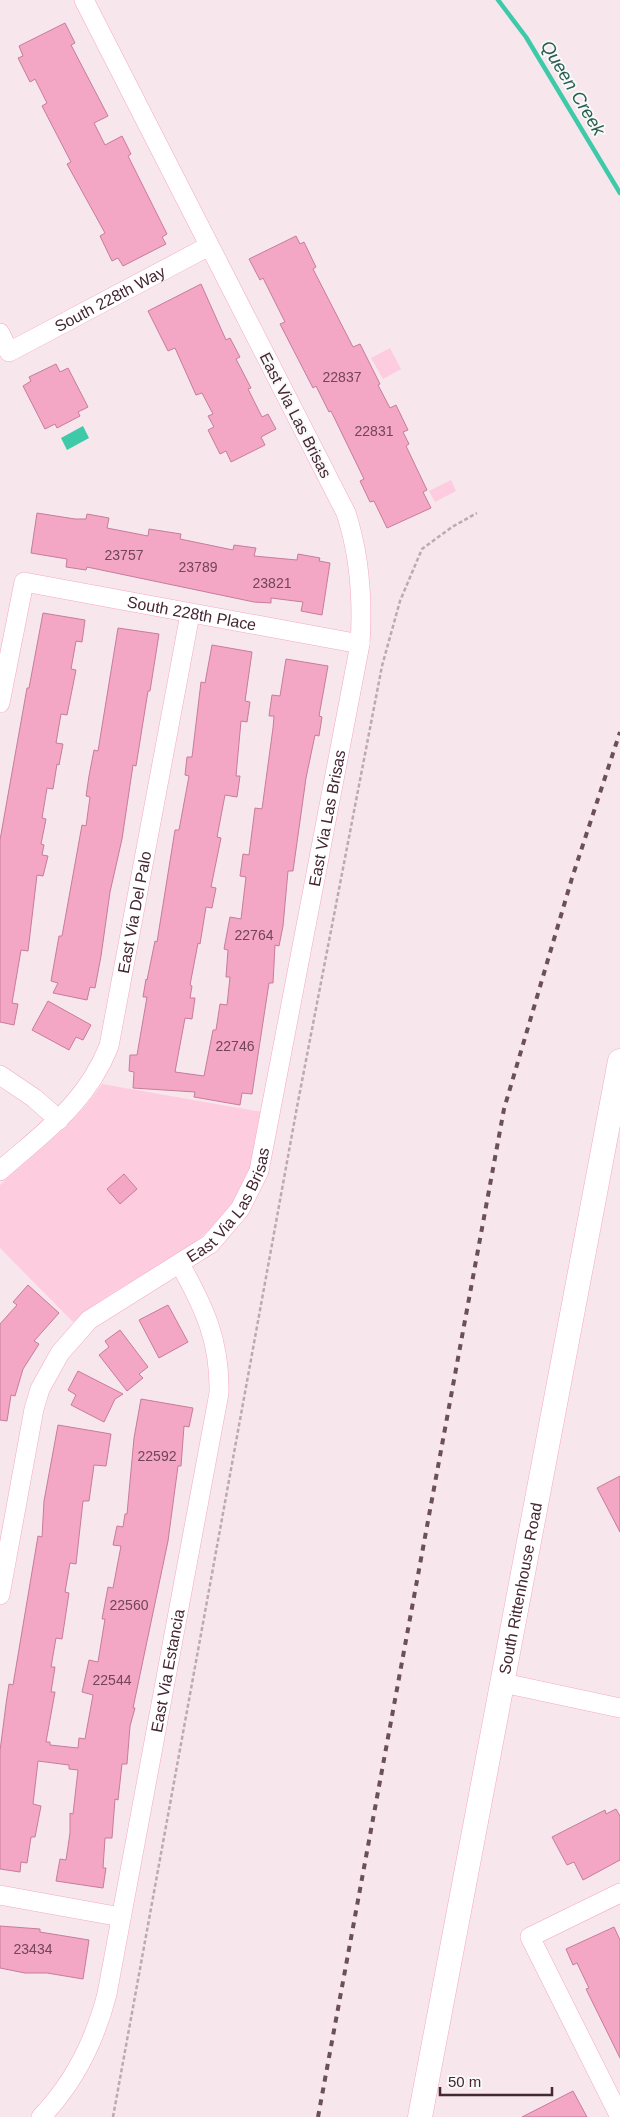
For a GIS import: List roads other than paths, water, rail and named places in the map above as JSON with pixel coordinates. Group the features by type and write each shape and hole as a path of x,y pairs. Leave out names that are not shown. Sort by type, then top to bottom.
{"main road":[{"name":"South Rittenhouse Road","path":"420,2117 620,1061"}],"street":[{"name":"East Via Las Brisas","path":"0,1595 34,1409 48,1372 73,1336 89,1320 111,1304 180,1264 210,1244 226,1228 251,1190 259,1171 360,644 362,616 357,548 346,512 84,0"},
{"name":"South 228th Way","path":"0,333 9,352 210,246"},
{"name":"South 228th Place","path":"0,703 24,582 360,644"},
{"name":"East Via Del Palo","path":"0,1171 59,1120 79,1100 92,1082 109,1046 190,614"},
{"path":"0,1075 34,1098 59,1120"},
{"name":"East Via Estancia","path":"40,2117 72,2077 94,2035 102,2014 219,1392 217,1350 211,1327 202,1302 180,1264"},
{"path":"503,1683 620,1708"},
{"path":"620,1894 530,1937 620,2117"},
{"path":"0,1895 121,1916"}],"waterway":[{"name":"Queen Creek","path":"498,0 526,37 620,193"}],"railway":[{"path":"318,2117 504,1109 572,878 620,732"}]}
